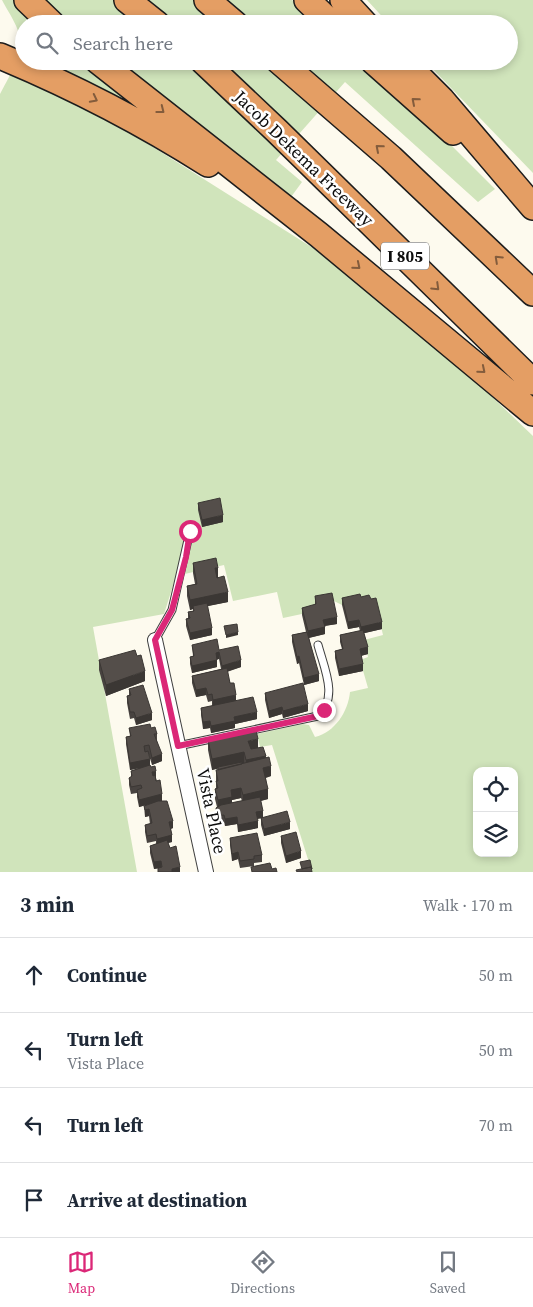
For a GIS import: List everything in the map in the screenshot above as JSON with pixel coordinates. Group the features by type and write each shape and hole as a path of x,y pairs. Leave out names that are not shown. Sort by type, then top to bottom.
{"highway":[{"path":"28,0 43,15"},
{"path":"127,0 145,15"},
{"path":"207,0 225,15"},
{"path":"307,0 323,15"},
{"path":"343,0 357,15"},
{"path":"0,56 15,62"},
{"path":"33,70 118,111 193,154 319,235"},
{"path":"110,70 319,235 533,413"},
{"name":"Jacob Dekema Freeway","path":"212,70 277,131 533,382"},
{"path":"289,70 391,158 533,293"},
{"path":"382,70 412,98 507,176"},
{"path":"412,70 442,100 533,207"}],"street":[{"name":"Vista Place","path":"155,640 206,872"}],"lane":[{"path":"155,640 172,610 186,557 190,531"},
{"path":"178,746 318,716 324,710 331,697 318,644"}],"green space":[{"path":"2,0 292,0 308,15 15,15 15,24"},
{"path":"367,0 533,0 533,173 434,70 518,70 518,15 381,15"},
{"path":"15,64 15,70 369,70 447,141 495,189 478,202 345,82 276,160 302,182 291,197 135,79 107,118 313,248 465,371 533,436 533,872 312,872 272,745 260,747 257,734 303,724 309,725 315,737 329,731 334,726 343,714 350,692 368,688 360,660 368,657 364,640 383,635 376,605 342,605 332,600 316,611 283,618 277,592 233,601 224,565 176,576 164,614 93,627 137,872 0,872 0,94"}],"building":[{"path":"220,498 223,515 202,520 198,503"},
{"path":"216,558 217,578 224,576 228,592 190,600 187,586 197,584 193,563"},
{"path":"332,593 337,617 323,620 325,627 308,631 302,608 316,604 315,596"},
{"path":"360,594 361,597 369,595 371,599 376,598 382,622 361,627 359,620 348,622 342,598"},
{"path":"207,603 212,628 190,633 186,619 190,618 188,612 194,611 193,606"},
{"path":"237,624 238,632 226,635 224,626"},
{"path":"363,630 368,647 360,649 363,664 339,669 335,651 343,649 340,635"},
{"path":"307,632 319,674 304,678 292,635"},
{"path":"217,639 219,650 238,646 241,660 222,666 219,652 216,653 217,660 192,666 190,657 194,656 192,645"},
{"path":"135,650 137,656 141,655 145,671 106,685 99,660"},
{"path":"227,668 230,683 234,683 236,695 213,700 212,694 208,695 206,688 196,690 192,676"},
{"path":"303,683 308,704 283,711 282,707 269,711 265,693"},
{"path":"143,685 152,713 136,718 134,712 130,712 127,696 131,695 129,689"},
{"path":"253,697 257,712 234,717 235,721 211,726 210,721 203,722 201,708"},
{"path":"150,724 151,728 155,727 157,734 154,734 162,754 152,758 149,745 144,746 145,752 148,751 150,759 130,763 126,737 131,736 129,728"},
{"path":"256,730 258,739 248,741 251,749 263,747 266,756 246,760 244,752 212,759 208,740 224,734 224,736"},
{"path":"269,757 271,766 263,768 268,789 243,795 241,788 231,790 232,797 218,800 215,789 218,788 216,770"},
{"path":"242,762 242,764 218,770 218,767"},
{"path":"150,765 151,767 155,766 156,771 152,772 153,776 155,775 156,781 160,780 162,794 139,800 137,790 142,788 141,785 131,787 129,778 132,776 131,771"},
{"path":"260,797 263,811 256,812 258,821 238,825 237,817 225,819 224,815 217,816 216,808 221,805"},
{"path":"158,801 167,801 173,821 169,822 172,835 157,839 156,834 147,836 145,825 152,823 149,809 145,810 144,806"},
{"path":"287,811 290,822 264,829 261,818"},
{"path":"296,832 301,851 286,856 281,836"},
{"path":"257,833 262,855 254,856 254,859 240,861 238,852 232,854 230,838"},
{"path":"167,840 170,848 176,846 180,867 172,869 172,872 158,872 158,868 162,867 161,861 154,862 150,846"},
{"path":"310,860 312,869 311,867 302,869 300,862"},
{"path":"270,863 272,869 276,868 277,872 252,872 251,867"},
{"path":"311,867 312,872 297,872 296,870"}],"route":[{"path":"190,531 186,557 172,610 155,640 178,746 318,716 324,710"}]}
